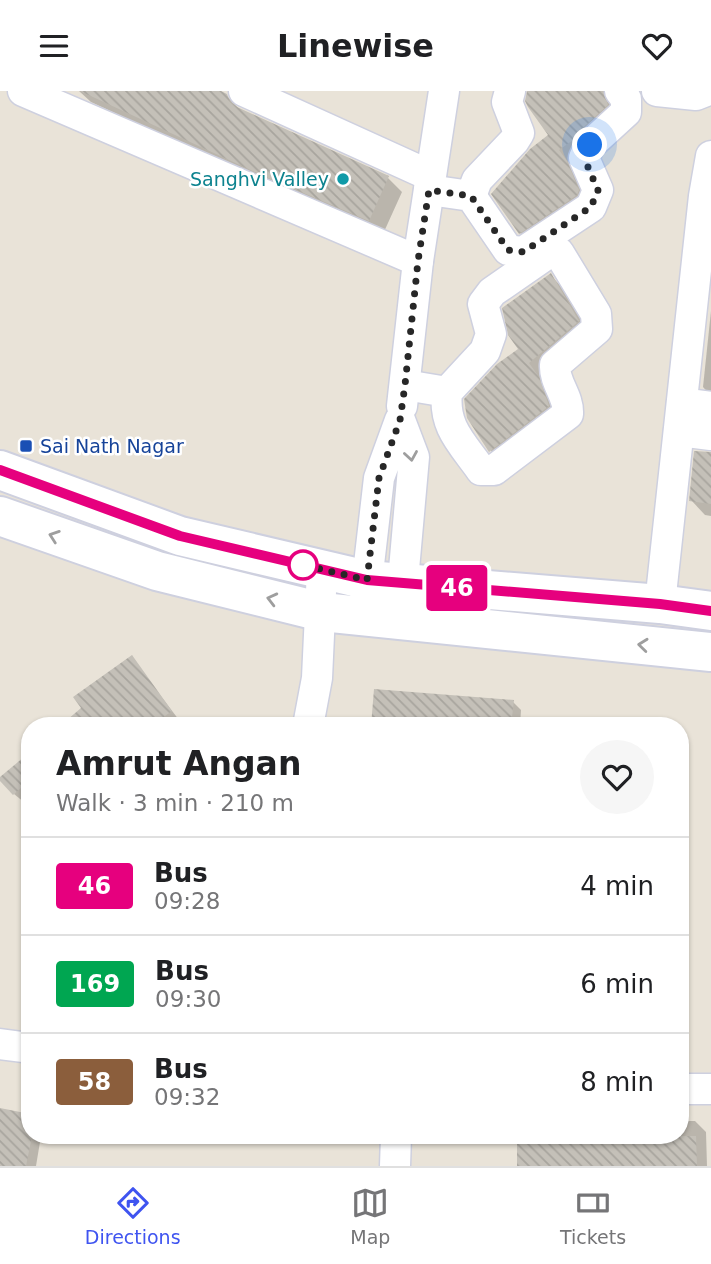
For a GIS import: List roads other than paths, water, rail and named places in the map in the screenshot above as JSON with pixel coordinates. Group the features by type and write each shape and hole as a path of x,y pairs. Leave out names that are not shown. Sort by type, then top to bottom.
{"main road":[{"path":"0,470 180,536 323,570 383,600 711,652"},
{"path":"0,516 157,571 322,612 383,600 660,604 711,611"}],"street":[{"path":"23,91 63,99 418,261"},
{"path":"244,91 430,183 471,196 508,250 523,252 591,207 598,190 584,158 590,145 626,112 626,99 620,91"},
{"path":"383,600 379,478 400,420 418,261 444,91"},
{"path":"471,196 477,180 519,133 507,103 510,91"},
{"path":"657,91 696,95 706,91"},
{"path":"660,604 691,413 704,196 711,156"},
{"path":"550,252 559,253 596,314 597,321 597,329 555,365 554,374 569,403 568,414 494,470 481,470 449,426 445,407 447,392 485,351 492,334 482,303 492,292 550,252"},
{"path":"405,385 447,392"},
{"path":"691,413 711,435"},
{"path":"310,717 317,678 323,570"},
{"path":"0,1044 21,1047"},
{"path":"689,1089 711,1089"},
{"path":"395,1166 396,1144"}],"place":[{"name":"Sanghvi Valley","path":"343,179"},
{"name":"Sai Nath Nagar","path":"26,446"}]}
